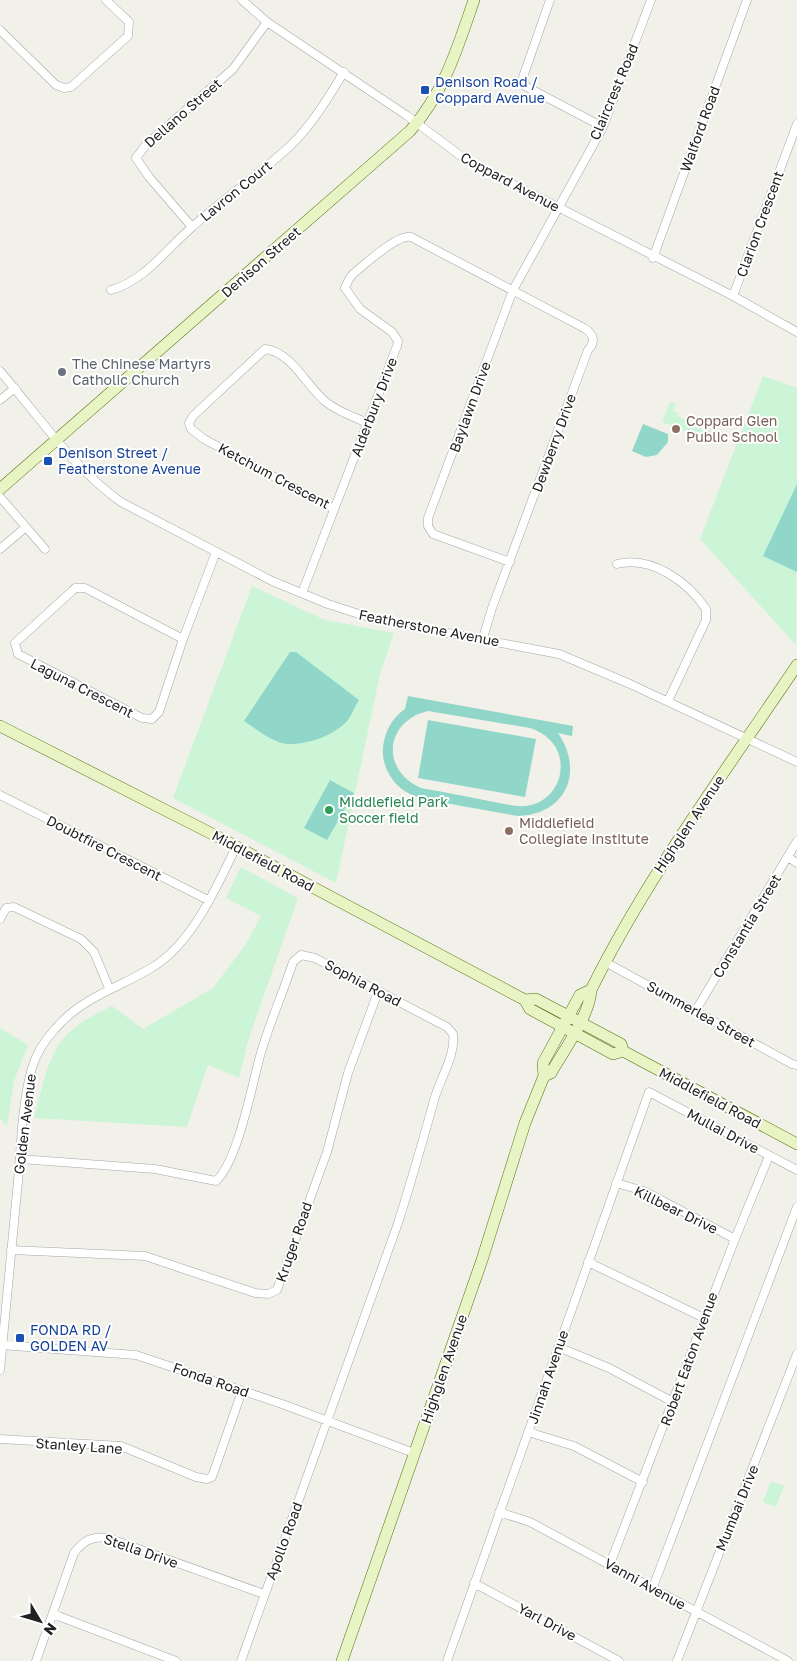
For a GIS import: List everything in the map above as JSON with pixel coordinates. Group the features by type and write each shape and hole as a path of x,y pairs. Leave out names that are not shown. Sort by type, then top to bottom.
{"street":[{"path":"0,30 56,85 64,88 71,87 128,36 129,22 106,0"},
{"name":"Coppard Avenue","path":"242,0 267,22 344,72 469,162 653,258 733,296 797,332"},
{"name":"Denison Street","path":"0,489 371,167 416,123 443,85 474,0"},
{"path":"550,0 523,78 525,86 602,127"},
{"name":"Claircrest Road","path":"558,208 602,127 651,0"},
{"name":"Walford Road","path":"653,258 747,0"},
{"name":"Dellano Street","path":"192,227 149,177 136,158 146,145 233,69 267,22"},
{"name":"Lavron Court","path":"111,290 124,287 155,263 192,227 291,146 313,120 344,72"},
{"name":"Clarion Crescent","path":"733,296 797,124"},
{"name":"Baylawn Drive","path":"510,562 433,534 428,526 428,518 513,290 558,208"},
{"name":"Alderbury Drive","path":"302,593 398,340 392,332 360,309 350,298 345,288 352,275 393,242 406,236 513,290"},
{"name":"Dewberry Drive","path":"483,638 585,360 592,346 593,338 591,332 513,290"},
{"name":"Ketchum Crescent","path":"334,509 204,439 191,430 189,423 193,416 265,349 278,351 325,402 368,423"},
{"name":"Featherstone Avenue","path":"0,371 105,490 121,502 272,582 374,618 559,654 668,701 797,762"},
{"path":"0,400 15,388"},
{"path":"0,497 44,549"},
{"path":"0,549 26,527"},
{"name":"Laguna Crescent","path":"183,639 85,588 80,588 72,591 15,643 18,654 24,658 133,714 149,720 159,712 183,639 216,552"},
{"path":"617,564 630,561 664,570 686,587 706,609 706,620 668,701"},
{"name":"Highglen Avenue","path":"544,1076 551,1073 577,1027 591,1000 591,990 605,962 655,874 797,665"},
{"name":"Middlefield Road","path":"0,726 236,847 525,1000 530,1009 565,1020 577,1027 621,1044 623,1051 797,1144"},
{"name":"Doubtfire Crescent","path":"0,795 208,900"},
{"name":"Constantia Street","path":"696,1010 797,841"},
{"name":"Golden Avenue","path":"0,1370 20,1159 32,1068 54,1029 69,1014 109,988 154,967 174,952 197,922 236,847"},
{"path":"788,858 797,863"},
{"path":"0,920 6,908 14,907 82,939 94,952 109,988"},
{"name":"Sophia Road","path":"20,1159 155,1168 216,1181 225,1170 250,1100 263,1046 293,962 304,954 446,1027 453,1034 454,1040 436,1095 418,1161 326,1420"},
{"name":"Summerlea Street","path":"605,962 797,1065"},
{"name":"Highglen Avenue","path":"342,1661 482,1260 525,1123 544,1076 543,1063 580,995 591,990"},
{"name":"Kruger Road","path":"11,1250 145,1256 255,1293 268,1294 277,1290 327,1152 348,1073 378,992"},
{"name":"Mullai Drive","path":"649,1092 797,1170"},
{"name":"Jinnah Avenue","path":"448,1661 499,1512 649,1092"},
{"name":"Robert Eaton Avenue","path":"610,1564 643,1482 734,1239 769,1156"},
{"name":"Killbear Drive","path":"616,1183 644,1191 734,1239"},
{"path":"653,1587 797,1207"},
{"path":"588,1262 704,1318"},
{"name":"Fonda Road","path":"1,1345 136,1355 326,1420 414,1453"},
{"path":"558,1347 609,1368 673,1402"},
{"name":"Mumbai Drive","path":"677,1661 797,1354"},
{"name":"Stanley Lane","path":"0,1439 121,1446 196,1477 207,1479 212,1477 218,1464 242,1391"},
{"name":"Apollo Road","path":"241,1661 285,1541 326,1420"},
{"path":"528,1432 574,1446 643,1482"},
{"name":"Vanni Avenue","path":"499,1512 530,1522 788,1661"},
{"name":"Stella Drive","path":"36,1661 74,1553 84,1542 96,1536 108,1538 264,1594"},
{"name":"Yarl Drive","path":"474,1583 620,1661"},
{"path":"53,1614 176,1661"}],"green space":[{"path":"763,376 797,388 796,645 700,539"},
{"path":"670,402 676,404 673,411 678,413 677,416 685,419 684,422 703,430 705,425 708,426 707,429 717,433 714,442 662,422"},
{"path":"252,586 325,620 394,633 380,674 336,883 173,798"},
{"path":"241,867 298,898 248,1041 239,1078 208,1065 187,1127 34,1118 45,1076 53,1055 64,1038 80,1023 112,1006 143,1029 213,988 246,944 261,916 226,898"},
{"path":"0,1028 28,1045 14,1081 7,1126 0,1118"},
{"path":"771,1481 784,1486 776,1507 763,1502"}],"shaded area":[{"path":"643,424 668,434 668,442 657,455 646,457 632,451"},
{"path":"797,484 797,572 763,556"},
{"path":"290,652 296,652 359,700 348,720 336,730 321,738 296,744 276,741 244,721"},
{"path":"408,696 573,726 572,736 558,733 566,747 570,762 570,775 566,788 559,799 549,808 518,816 420,798 410,794 393,781 386,768 383,754 387,730 396,716 405,709","holes":["428,711 530,728 550,739 558,753 561,767 554,790 542,800 526,806 508,805 421,788 408,780 399,770 394,758 393,746 396,735 403,725 414,716"]},
{"path":"428,720 536,739 525,797 418,778"},
{"name":"Middlefield Park Soccer field","path":"330,780 354,793 327,840 304,828"}],"place":[{"name":"Denison Road / Coppard Avenue","path":"425,90"},
{"name":"The Chinese Martyrs Catholic Church","path":"62,372"},
{"name":"Coppard Glen Public School","path":"676,429"},
{"name":"Denison Street / Featherstone Avenue","path":"48,461"},
{"name":"Middlefield Park Soccer field","path":"329,810"},
{"name":"Middlefield Collegiate Institute","path":"509,831"},
{"name":"FONDA RD / GOLDEN AV","path":"20,1338"}]}
